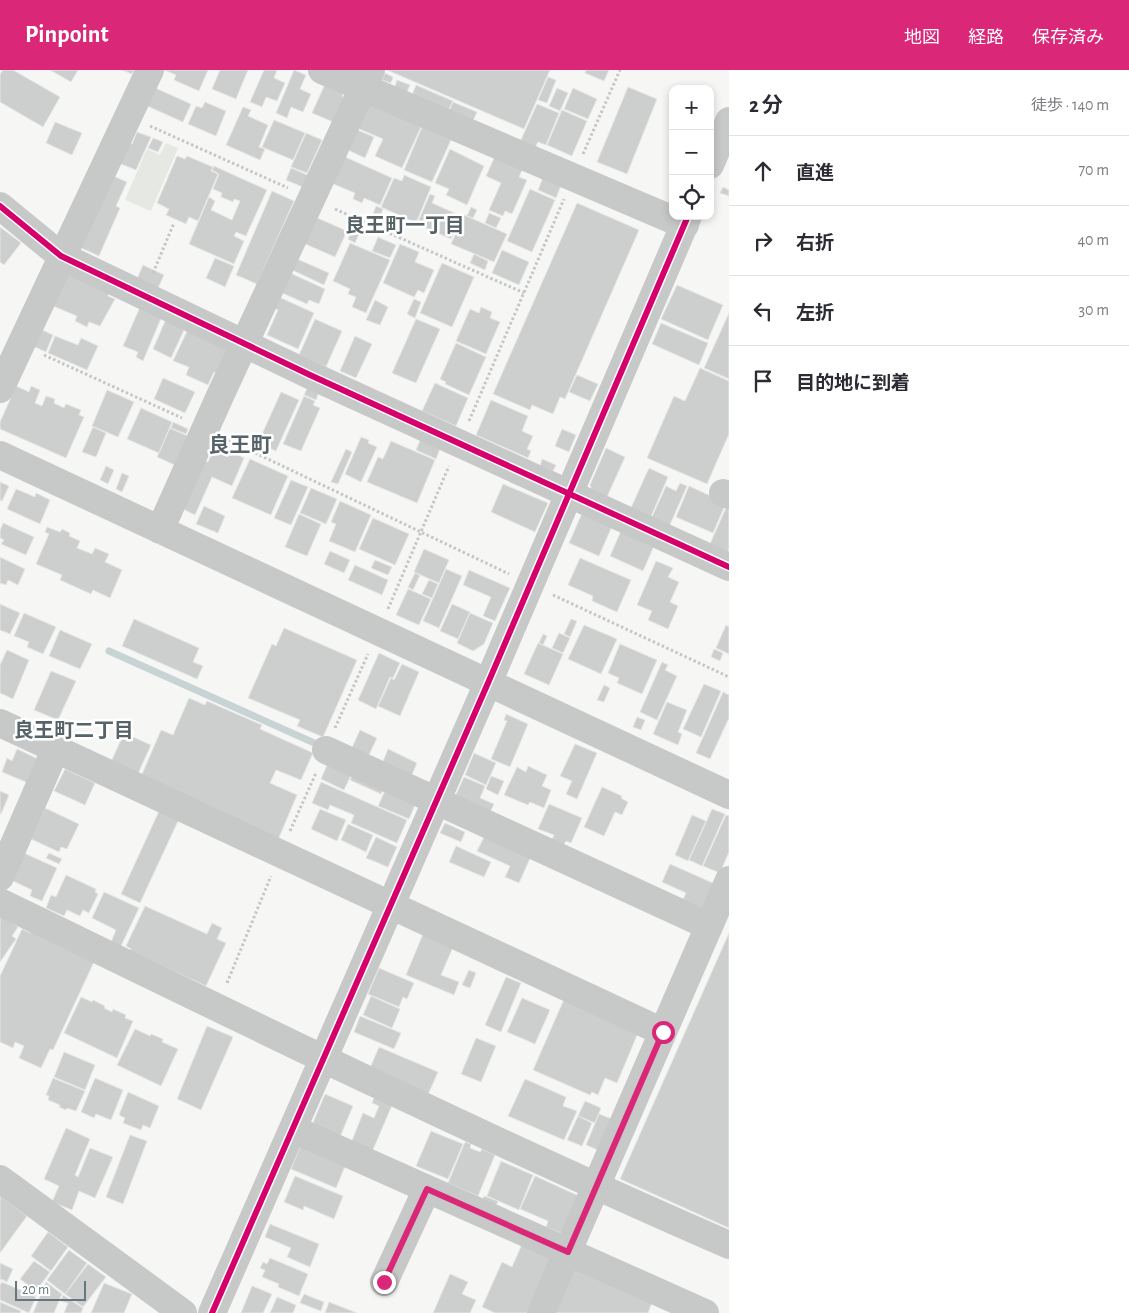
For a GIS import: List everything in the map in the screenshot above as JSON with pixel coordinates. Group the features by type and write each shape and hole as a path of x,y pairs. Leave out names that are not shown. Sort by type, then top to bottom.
{"street":[{"path":"0,389 150,70"},
{"path":"212,1313 488,683 686,221 367,79 322,70"},
{"path":"160,530 244,343 367,79"},
{"path":"714,156 729,121"},
{"path":"0,206 62,256 244,343 729,567"},
{"path":"0,455 729,795"},
{"path":"0,723 663,1032"},
{"path":"0,877 56,748"},
{"path":"326,750 709,926"},
{"path":"541,1313 729,880"},
{"path":"0,902 217,1008 596,1187 729,1245"},
{"path":"293,1129 705,1313"},
{"path":"0,1179 183,1313"},
{"path":"385,1282 427,1189"}],"path":[{"path":"143,295 174,223"},
{"path":"20,345 205,429 530,585 729,677"},
{"path":"217,1008 280,854"}],"shaded area":[{"path":"166,143 178,148 151,211 125,200 147,149 160,155"}],"building":[{"path":"3,70 13,70 60,97 43,127 0,102 0,74"},
{"path":"50,70 78,70 71,82"},
{"path":"122,70 134,70 132,74"},
{"path":"164,70 208,70 199,91 174,80 176,75"},
{"path":"220,70 248,70 236,99 212,89"},
{"path":"264,70 277,70 274,78 285,83 277,101 266,97 262,107 250,102"},
{"path":"294,70 306,75 300,89 311,94 303,112 291,107 287,118 276,113"},
{"path":"387,70 550,70 524,129"},
{"path":"586,70 609,70 604,81 585,73"},
{"path":"385,73 393,77 391,83 382,80"},
{"path":"548,77 556,80 547,103 538,100"},
{"path":"397,80 410,85 406,94 394,89"},
{"path":"326,82 341,88 343,98 333,122 312,113"},
{"path":"416,85 453,101 448,111 412,95"},
{"path":"153,87 191,104 183,122 145,105"},
{"path":"628,87 657,99 627,174 597,162"},
{"path":"557,88 568,93 560,111 549,106"},
{"path":"573,88 597,99 588,119 564,109"},
{"path":"205,102 226,111 216,136 188,124 196,106 202,108"},
{"path":"453,102 477,112 473,121 449,111"},
{"path":"368,103 421,127 402,168 375,156 383,139 357,128"},
{"path":"537,104 559,113 546,145 538,142 535,148 520,142"},
{"path":"243,107 251,110 248,116 268,125 259,147 265,149 260,160 226,145"},
{"path":"562,110 587,121 572,156 547,145"},
{"path":"274,120 305,133 293,160 262,147"},
{"path":"55,122 82,133 72,155 46,143"},
{"path":"422,127 451,140 432,182 404,170"},
{"path":"355,129 374,137 365,158 346,149"},
{"path":"137,132 151,137 136,170 116,162 125,141 132,144"},
{"path":"306,133 322,140 307,173 291,167"},
{"path":"153,138 163,142 158,152 148,148"},
{"path":"450,149 484,166 467,205 446,195 449,189 435,183"},
{"path":"496,154 524,166 519,177 527,180 512,214 505,211 503,216 489,210 501,183 486,176"},
{"path":"177,156 185,159 187,156 213,167 211,171 218,174 198,221 189,217 186,224 166,215 169,209 157,203"},
{"path":"343,156 392,178 380,205 364,198 362,203 353,199 355,193 331,183"},
{"path":"214,166 267,190 246,236 236,232 234,236 244,241 234,264 189,244 209,197 215,201 211,210 232,220 240,201 234,199 233,202 221,197 222,193 213,189 219,174 212,170"},
{"path":"291,168 310,176 305,188 286,180"},
{"path":"111,175 127,182 116,206 120,208 99,256 79,247"},
{"path":"404,175 431,187 416,223 381,207 394,178 402,181"},
{"path":"544,175 562,183 556,198 538,190"},
{"path":"723,187 729,190 729,196 720,193"},
{"path":"530,189 555,200 532,252 507,241"},
{"path":"272,191 294,201 257,284 236,275"},
{"path":"430,194 435,196 432,203 461,216 451,239 417,224"},
{"path":"577,203 639,230 565,399 560,397 553,414 532,405 530,410 493,394"},
{"path":"376,206 383,209 380,217 373,214"},
{"path":"471,207 477,210 473,218 467,216"},
{"path":"489,213 501,218 496,228 485,223"},
{"path":"464,215 507,234 494,262 451,244"},
{"path":"315,217 347,231 335,257 303,243"},
{"path":"354,225 362,228 355,243 348,239"},
{"path":"0,227 21,243 4,265 0,262"},
{"path":"378,237 396,245 390,258 372,251"},
{"path":"350,243 390,260 366,313 352,307 356,297 348,294 350,289 333,281"},
{"path":"400,244 419,252 415,262 434,270 424,293 418,290 414,297 383,283"},
{"path":"502,250 529,262 519,285 492,273"},
{"path":"474,254 488,261 485,270 470,263"},
{"path":"215,258 234,266 225,287 206,278"},
{"path":"295,258 329,273 324,285 290,269"},
{"path":"442,263 474,277 452,327 420,313"},
{"path":"143,265 164,275 158,288 137,279"},
{"path":"288,272 325,289 319,304 309,300 307,304 280,292"},
{"path":"68,273 109,292 108,296 115,299 100,326 89,322 87,327 75,321 77,316 53,306"},
{"path":"677,285 723,305 708,340 661,319"},
{"path":"279,297 314,313 298,349 267,335 278,310 274,308"},
{"path":"414,299 421,302 415,318 407,314"},
{"path":"375,300 388,307 380,325 366,320"},
{"path":"140,307 162,316 143,361 136,357 138,352 123,346"},
{"path":"481,307 492,312 490,318 500,322 486,354 456,341 470,309 479,313"},
{"path":"729,313 729,379 704,368"},
{"path":"166,319 185,328 171,358 153,349"},
{"path":"315,319 342,331 326,367 299,355"},
{"path":"416,319 440,329 416,383 392,373"},
{"path":"661,323 708,343 699,365 652,344"},
{"path":"38,328 53,335 46,352 31,345"},
{"path":"188,329 229,347 217,374 214,372 208,385 186,375 189,367 173,361"},
{"path":"55,336 78,345 81,338 98,346 87,370 48,353"},
{"path":"355,336 372,344 356,378 340,371"},
{"path":"456,343 486,357 469,395 445,384 446,382 440,379"},
{"path":"700,368 729,381 729,434 707,484 647,458 674,396 685,401"},
{"path":"577,375 598,384 590,401 569,392"},
{"path":"163,378 195,392 185,413 154,399"},
{"path":"435,383 468,398 456,426 422,411"},
{"path":"309,384 320,389 316,400 304,395"},
{"path":"16,386 29,392 31,386 40,390 35,403 42,406 46,396 55,399 54,403 64,408 66,404 81,410 79,415 84,417 66,458 0,429 0,422"},
{"path":"107,390 134,402 118,437 92,426"},
{"path":"281,392 299,400 276,451 258,443"},
{"path":"304,396 315,401 313,405 320,408 301,451 283,444"},
{"path":"491,400 528,416 522,431 533,436 527,449 531,451 528,458 476,435"},
{"path":"141,408 172,422 159,453 127,439"},
{"path":"173,422 188,429 186,434 171,428"},
{"path":"93,427 106,433 96,457 82,452"},
{"path":"170,428 190,437 177,466 157,457"},
{"path":"562,429 576,435 569,452 555,446"},
{"path":"361,437 369,440 368,443 377,447 361,482 345,474"},
{"path":"421,438 441,446 436,459 416,450"},
{"path":"212,440 239,453 238,455 244,458 232,486 212,477 195,515 181,508 203,459 208,462 214,448 210,446"},
{"path":"391,441 435,460 417,503 367,482 378,457 383,459"},
{"path":"606,448 625,457 607,497 592,490 590,485"},
{"path":"346,449 352,452 338,484 331,482"},
{"path":"250,459 288,476 271,515 232,498"},
{"path":"542,459 556,465 553,471 540,466"},
{"path":"106,466 114,470 108,484 100,480"},
{"path":"649,468 668,477 650,519 630,510"},
{"path":"122,473 129,476 122,492 116,489"},
{"path":"291,480 308,487 291,525 274,518"},
{"path":"0,482 9,486 2,501 0,500"},
{"path":"680,483 687,486 669,527 651,519 666,486 676,491"},
{"path":"503,484 548,503 535,532 491,512"},
{"path":"689,486 726,503 713,533 676,517"},
{"path":"311,488 337,499 326,524 300,513"},
{"path":"16,489 35,497 36,493 50,500 40,524 7,509"},
{"path":"340,501 371,515 355,552 329,541 336,524 331,522"},
{"path":"729,501 729,548 727,554 709,546"},
{"path":"204,506 225,516 218,533 196,524"},
{"path":"583,511 613,524 599,556 569,543"},
{"path":"299,514 321,524 307,556 285,547"},
{"path":"373,518 409,534 395,565 359,549"},
{"path":"3,523 34,537 26,555 1,544 4,540 0,538"},
{"path":"47,527 60,532 62,529 70,533 69,536 80,541 77,548 92,554 95,548 109,554 105,562 122,570 110,598 93,590 91,594 60,580 62,575 36,564 49,534 45,532"},
{"path":"621,531 654,546 643,571 610,556"},
{"path":"424,549 449,560 439,583 414,572"},
{"path":"330,551 350,560 344,573 324,564"},
{"path":"0,557 25,569 18,585 8,580 6,585 0,583"},
{"path":"580,558 631,580 617,612 592,601 593,596 568,585"},
{"path":"375,560 392,567 388,575 371,568"},
{"path":"656,561 673,568 668,577 679,582 670,602 678,606 668,629 648,620 652,611 637,605"},
{"path":"355,565 388,580 382,595 348,580"},
{"path":"446,569 462,576 439,628 423,621"},
{"path":"469,570 510,588 495,621 483,616 491,597 463,585"},
{"path":"415,573 420,575 413,590 408,587"},
{"path":"429,580 438,584 432,598 422,594"},
{"path":"408,589 431,599 419,625 396,615"},
{"path":"0,604 20,613 10,634 0,630"},
{"path":"452,604 470,612 458,639 440,631"},
{"path":"24,613 56,627 43,654 27,647 29,642 14,636"},
{"path":"470,613 493,623 484,644 473,651 457,643"},
{"path":"134,619 199,648 193,662 203,666 197,679 122,646"},
{"path":"571,619 577,621 570,637 564,634"},
{"path":"584,625 617,639 601,674 568,659"},
{"path":"726,625 729,627 729,654 716,648"},
{"path":"284,628 357,660 323,737 297,726 300,720 248,698 272,644 276,646"},
{"path":"60,630 92,644 80,669 49,656"},
{"path":"559,633 570,638 563,653 552,648"},
{"path":"543,634 547,636 543,645 539,643"},
{"path":"538,643 563,654 549,685 524,674"},
{"path":"620,644 657,660 642,694 617,683 619,678 608,673"},
{"path":"714,649 723,653 720,661 711,657"},
{"path":"7,650 29,660 13,699 0,693 0,665"},
{"path":"379,653 400,663 393,678 390,677 376,709 358,700"},
{"path":"662,662 668,665 665,670 677,676 657,720 640,712"},
{"path":"402,664 419,672 400,716 378,706 391,678 394,680"},
{"path":"51,671 76,681 58,720 34,710"},
{"path":"704,684 721,691 701,737 683,729"},
{"path":"604,685 610,688 604,702 597,700"},
{"path":"723,692 729,695 729,718 710,759 696,753"},
{"path":"189,698 205,705 207,701 262,725 260,729 313,753 301,780 276,770 270,783 297,795 278,840 140,779 161,730 173,735"},
{"path":"667,702 687,710 678,732 682,734 678,745 653,734"},
{"path":"506,714 528,724 510,767 491,759 507,721 504,720"},
{"path":"637,717 645,720 641,730 633,727"},
{"path":"360,730 377,738 367,759 350,752"},
{"path":"124,733 151,745 137,776 110,764"},
{"path":"575,744 597,753 577,799 566,794 572,781 560,776"},
{"path":"17,749 38,759 28,783 2,772 7,758 12,761"},
{"path":"388,749 417,763 411,777 382,764"},
{"path":"474,753 496,763 486,785 465,775"},
{"path":"330,758 354,769 344,790 321,779"},
{"path":"528,766 547,775 542,786 551,790 544,808 530,802 528,805 504,795 517,767 526,772"},
{"path":"65,769 95,783 85,805 54,791"},
{"path":"355,769 386,783 381,794 350,780"},
{"path":"491,776 504,781 498,795 486,789"},
{"path":"464,777 485,786 480,798 494,804 488,817 453,801"},
{"path":"321,782 407,820 397,843 351,823 354,815 330,805 328,810 312,803"},
{"path":"388,784 418,798 409,819 378,806"},
{"path":"602,787 622,796 621,798 628,802 622,815 615,812 604,836 584,827"},
{"path":"0,791 9,795 1,814 0,814"},
{"path":"549,804 582,818 571,843 566,841 563,846 551,841 554,835 538,829"},
{"path":"45,808 79,824 67,849 61,847 59,852 31,839"},
{"path":"320,809 346,820 337,841 311,829"},
{"path":"712,809 725,814 702,866 689,860"},
{"path":"159,811 179,819 140,903 121,894"},
{"path":"692,815 706,821 688,861 675,855"},
{"path":"726,815 729,816 729,852 720,873 703,866"},
{"path":"445,823 465,832 461,842 440,833"},
{"path":"348,824 373,835 366,852 341,840"},
{"path":"486,833 532,854 519,883 505,877 510,866 477,851"},
{"path":"376,837 397,847 388,867 366,858"},
{"path":"456,846 491,862 484,877 449,862"},
{"path":"24,853 57,868 42,901 30,896 32,890 11,880"},
{"path":"49,853 62,859 59,864 46,858"},
{"path":"670,864 715,884 702,913 681,904 686,893 662,882"},
{"path":"66,875 96,889 95,892 98,894 89,913 83,910 80,916 67,910 64,916 46,908 51,895 56,897"},
{"path":"104,892 139,908 121,946 111,942 116,930 92,918"},
{"path":"145,906 207,934 212,923 222,928 217,939 226,943 206,986 130,951 131,949 126,946"},
{"path":"0,914 18,927 12,936 16,939 0,962"},
{"path":"22,929 31,933 32,929 56,940 55,944 94,962 53,1050 50,1049 41,1068 19,1058 24,1046 15,1042 13,1048 0,1042 0,976"},
{"path":"729,933 729,1228 620,1179"},
{"path":"423,934 453,947 441,975 459,982 454,995 406,975"},
{"path":"379,968 414,983 407,999 403,997 399,1007 368,994"},
{"path":"469,970 476,973 470,988 462,985"},
{"path":"506,977 521,983 501,1032 485,1025"},
{"path":"371,996 400,1009 392,1028 363,1015"},
{"path":"81,997 92,1002 93,1000 112,1012 113,1009 126,1015 125,1018 133,1021 117,1058 64,1033"},
{"path":"565,997 638,1033 617,1083 605,1078 598,1095 592,1092 590,1095 533,1070"},
{"path":"522,998 550,1010 535,1044 507,1032"},
{"path":"360,1016 401,1033 394,1049 354,1032"},
{"path":"207,1026 233,1037 201,1110 177,1099"},
{"path":"135,1029 150,1036 151,1034 163,1039 162,1042 178,1049 161,1086 117,1065"},
{"path":"476,1038 496,1046 481,1082 461,1074"},
{"path":"379,1047 438,1072 426,1099 367,1075"},
{"path":"64,1052 95,1065 85,1090 54,1077"},
{"path":"53,1078 85,1091 76,1111 67,1108 66,1110 48,1100 49,1096 46,1095"},
{"path":"95,1078 123,1090 111,1120 96,1114 94,1118 81,1112"},
{"path":"525,1079 566,1097 563,1106 577,1111 564,1140 508,1116"},
{"path":"128,1092 159,1106 150,1128 143,1125 141,1130 123,1123 125,1118 119,1115"},
{"path":"325,1094 353,1106 340,1137 312,1125"},
{"path":"375,1095 393,1103 372,1152 351,1143 363,1113 374,1118 379,1106 372,1103"},
{"path":"585,1101 601,1108 595,1123 578,1116"},
{"path":"599,1114 612,1119 598,1150 586,1145"},
{"path":"578,1116 592,1123 582,1146 567,1140"},
{"path":"66,1128 90,1139 75,1175 78,1177 90,1148 113,1157 95,1198 79,1191 72,1210 52,1202 59,1186 44,1179"},
{"path":"431,1131 463,1144 448,1179 416,1166"},
{"path":"130,1135 147,1141 123,1204 106,1197"},
{"path":"303,1140 348,1159 336,1188 291,1169"},
{"path":"465,1142 471,1144 470,1148 480,1152 482,1149 495,1155 478,1196 448,1183"},
{"path":"501,1161 533,1175 519,1210 487,1196"},
{"path":"295,1176 343,1196 334,1219 304,1206 303,1210 284,1202"},
{"path":"535,1176 579,1196 563,1234 546,1227 548,1221 520,1209"},
{"path":"0,1196 27,1216 0,1253"},
{"path":"484,1196 498,1201 495,1208 481,1203"},
{"path":"270,1224 319,1244 310,1267 287,1257 291,1248 265,1237"},
{"path":"48,1232 68,1247 51,1271 31,1256"},
{"path":"522,1244 552,1257 527,1313 495,1313 482,1307 502,1262 512,1267"},
{"path":"69,1250 87,1263 65,1294 47,1280"},
{"path":"270,1258 308,1274 299,1296 278,1287 279,1284 262,1277 265,1270 260,1268 263,1262 267,1264"},
{"path":"34,1261 50,1272 36,1291 20,1279"},
{"path":"0,1263 13,1269 7,1282 1,1279 0,1281"},
{"path":"88,1264 106,1277 83,1307 65,1294"},
{"path":"580,1267 653,1300 648,1313 554,1313 573,1270"},
{"path":"450,1274 468,1282 462,1294 476,1300 470,1313 433,1313"},
{"path":"2,1282 36,1297 29,1313 0,1300 0,1285"},
{"path":"46,1282 62,1294 54,1313 33,1313"},
{"path":"104,1283 132,1294 124,1313 91,1313"},
{"path":"252,1286 272,1294 263,1313 241,1313"},
{"path":"304,1294 324,1302 321,1311 300,1303"},
{"path":"63,1295 83,1308 81,1313 64,1313 68,1303 61,1301"},
{"path":"277,1297 296,1305 293,1313 270,1313"},
{"path":"0,1302 21,1311 20,1313 0,1313"},
{"path":"329,1302 357,1313 325,1313"}],"waterway":[{"path":"109,651 321,746"}],"cycle path":[{"path":"0,206 61,256 310,375 729,567"},
{"path":"212,1313 488,683 686,220"}],"district":[{"name":"良王町一丁目","path":"405,226"},
{"name":"良王町","path":"240,445"},
{"name":"良王町二丁目","path":"74,731"}],"route":[{"path":"384,1282 427,1189 568,1252 663,1032"}]}
